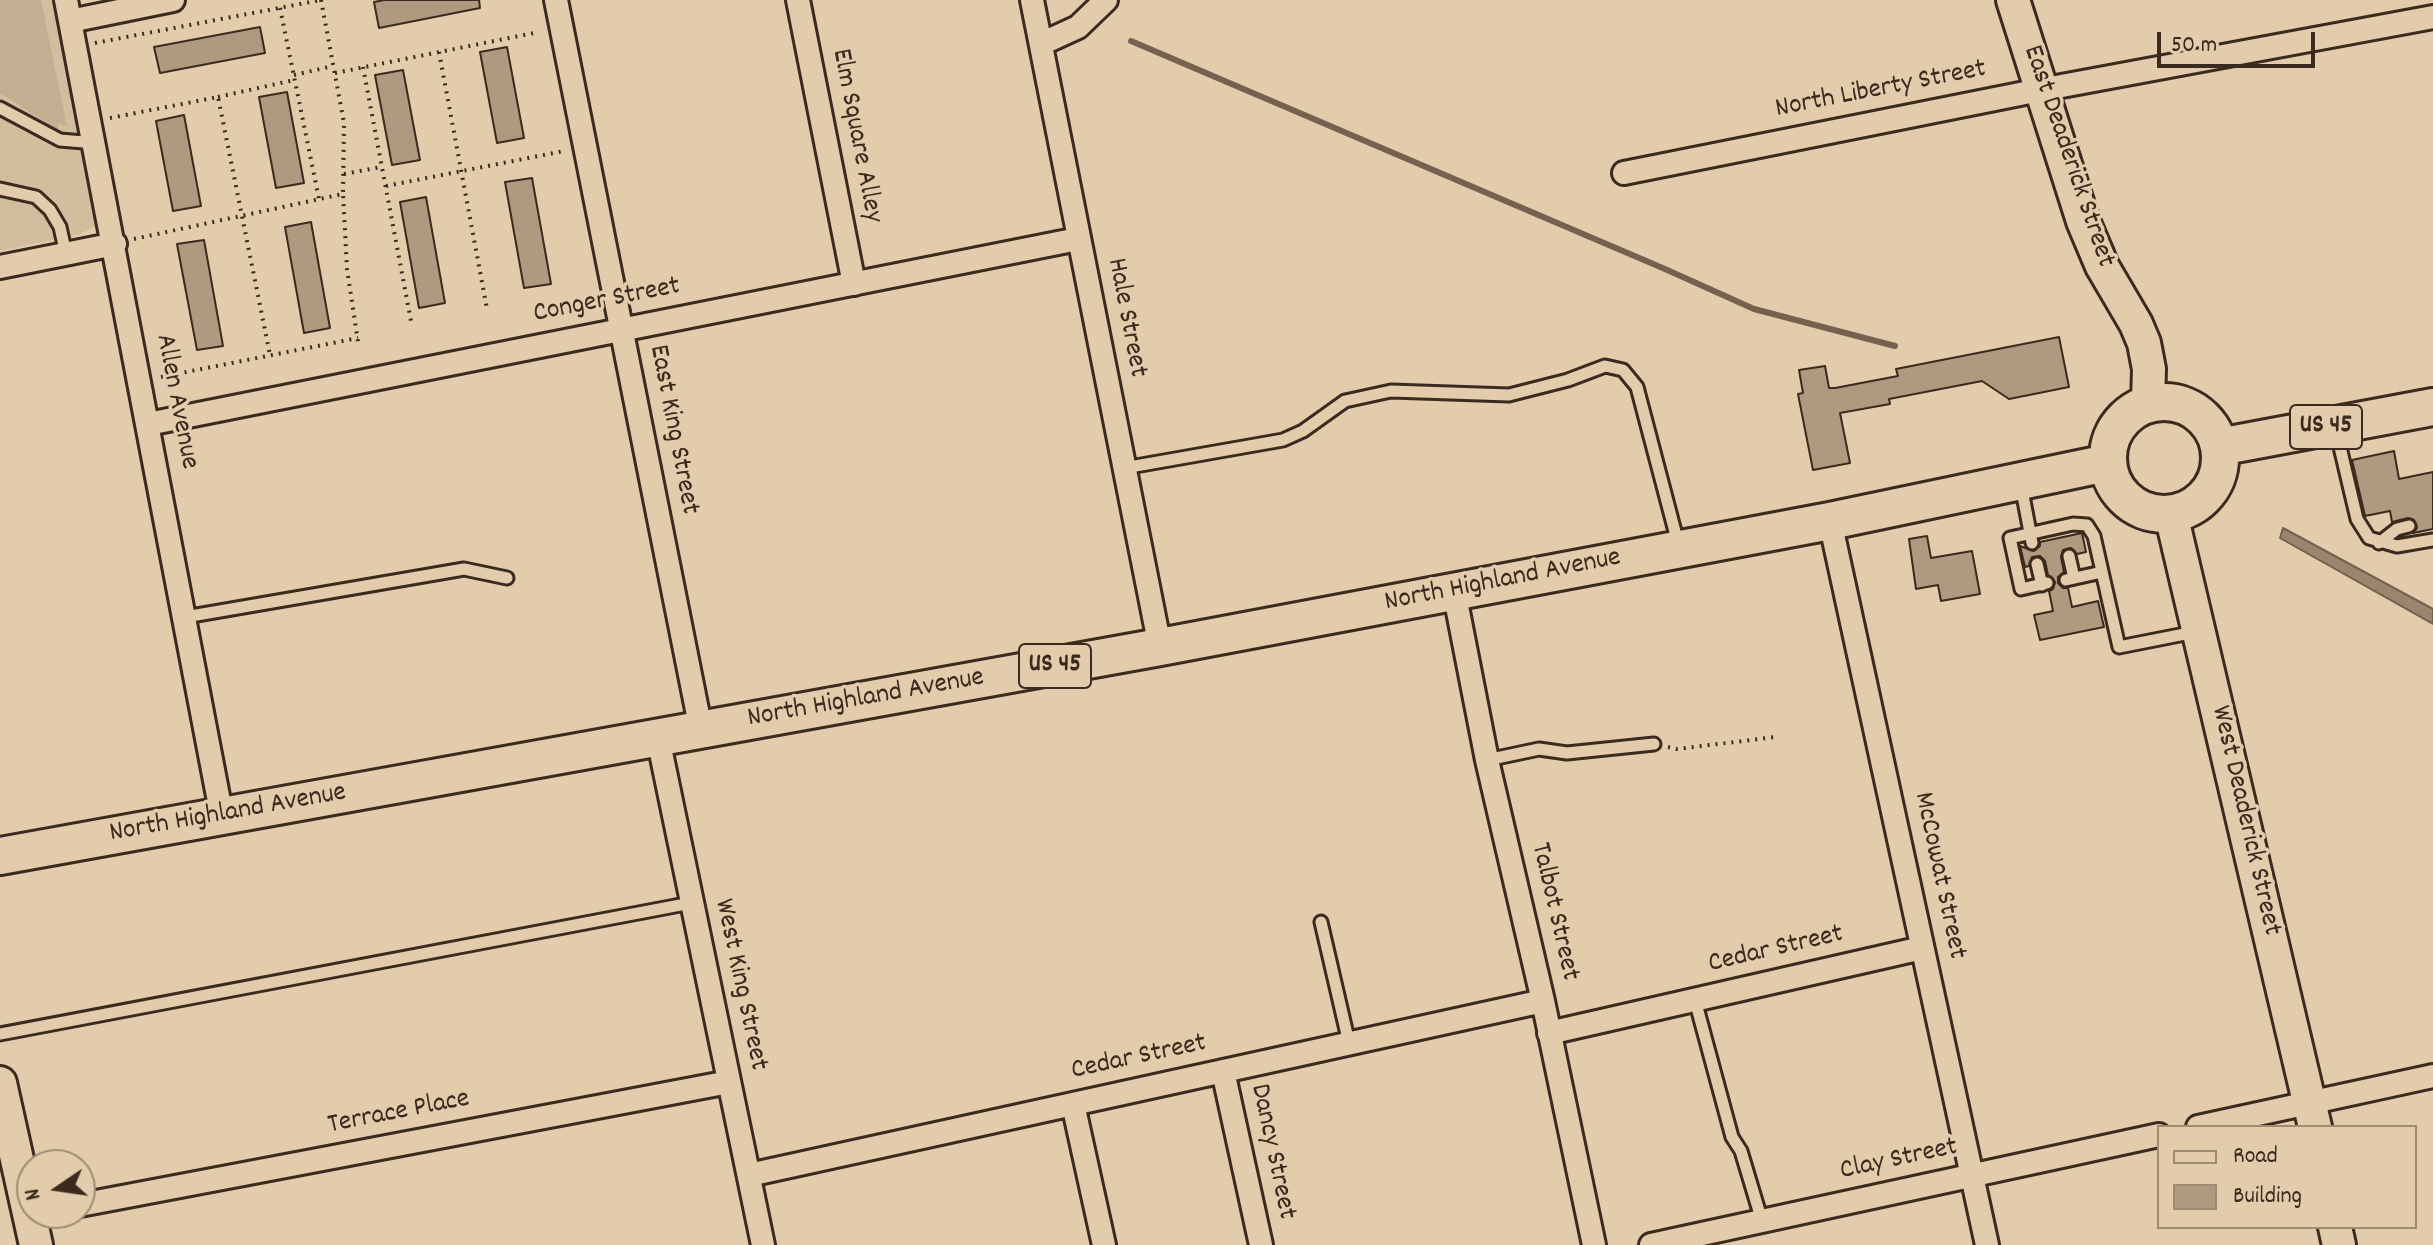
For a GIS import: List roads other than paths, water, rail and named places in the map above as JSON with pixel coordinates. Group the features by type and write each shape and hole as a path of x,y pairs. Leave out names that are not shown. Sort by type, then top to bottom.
{"main road":[{"path":"2167,401 2185,405 2201,415 2213,430 2219,447 2220,466 2209,491 2189,509 2171,514 2153,514 2136,508 2122,496 2112,481 2107,463 2109,443 2117,425 2131,411 2148,403 2167,401"},
{"name":"US 45","path":"2219,447 2433,407"},
{"name":"North Highland Avenue","path":"0,856 1160,647 1830,521 2107,463"}],"street":[{"path":"68,10 173,0"},
{"name":"East King Street","path":"556,0 701,730"},
{"name":"Elm Square Alley","path":"798,0 854,284"},
{"name":"Hale Street","path":"1032,0 1160,647"},
{"path":"1041,44 1078,27 1106,0"},
{"name":"East Deaderick Street","path":"2013,0 2083,221 2102,266 2144,343 2149,369 2148,403"},
{"name":"Allen Avenue","path":"68,10 95,143 124,242 148,424 222,817"},
{"name":"North Liberty Street","path":"1624,173 2040,90 2433,17"},
{"name":"Conger Street","path":"148,424 1078,239"},
{"path":"0,267 124,242"},
{"name":"West Deaderick Street","path":"2171,514 2313,1115"},
{"name":"McCowat Street","path":"1830,521 1987,1245"},
{"name":"Talbot Street","path":"1454,591 1487,760 1543,1001 1594,1245"},
{"name":"West King Street","path":"658,738 763,1245"},
{"name":"Cedar Street","path":"1549,1033 1922,948"},
{"name":"Cedar Street","path":"749,1175 1543,1001"},
{"name":"Dancy Street","path":"1223,1071 1261,1245"},
{"path":"2217,1125 2313,1115 2433,1076"},
{"name":"Terrace Place","path":"96,1202 729,1082"},
{"path":"0,1083 16,1149"},
{"path":"1073,1104 1104,1245"},
{"name":"Clay Street","path":"1651,1245 2157,1135"}],"lane":[{"path":"0,108 60,140 95,143"},
{"path":"0,189 36,197 50,210 60,227 66,254"},
{"path":"1124,468 1283,440 1303,431 1345,401 1391,391 1509,395 1568,380 1605,366 1623,370 1637,387 1679,548"},
{"path":"2335,425 2357,519 2369,538 2397,546 2433,540"},
{"path":"2020,481 2031,538"},
{"path":"2037,564 2044,584 2021,589 2010,538 2031,538 2063,531 2073,524 2087,525 2094,536 2119,647 2199,631"},
{"path":"2379,543 2397,529 2409,526"},
{"path":"2069,556 2070,579 2102,572"},
{"path":"185,617 464,569 507,578"},
{"path":"1487,760 1539,749 1567,753 1654,744"},
{"path":"0,1034 691,903"},
{"path":"1321,922 1349,1043"},
{"path":"1695,1000 1732,1137 1741,1151 1762,1221"}],"waterway":[{"path":"1131,41 1754,309 1895,346"}]}
